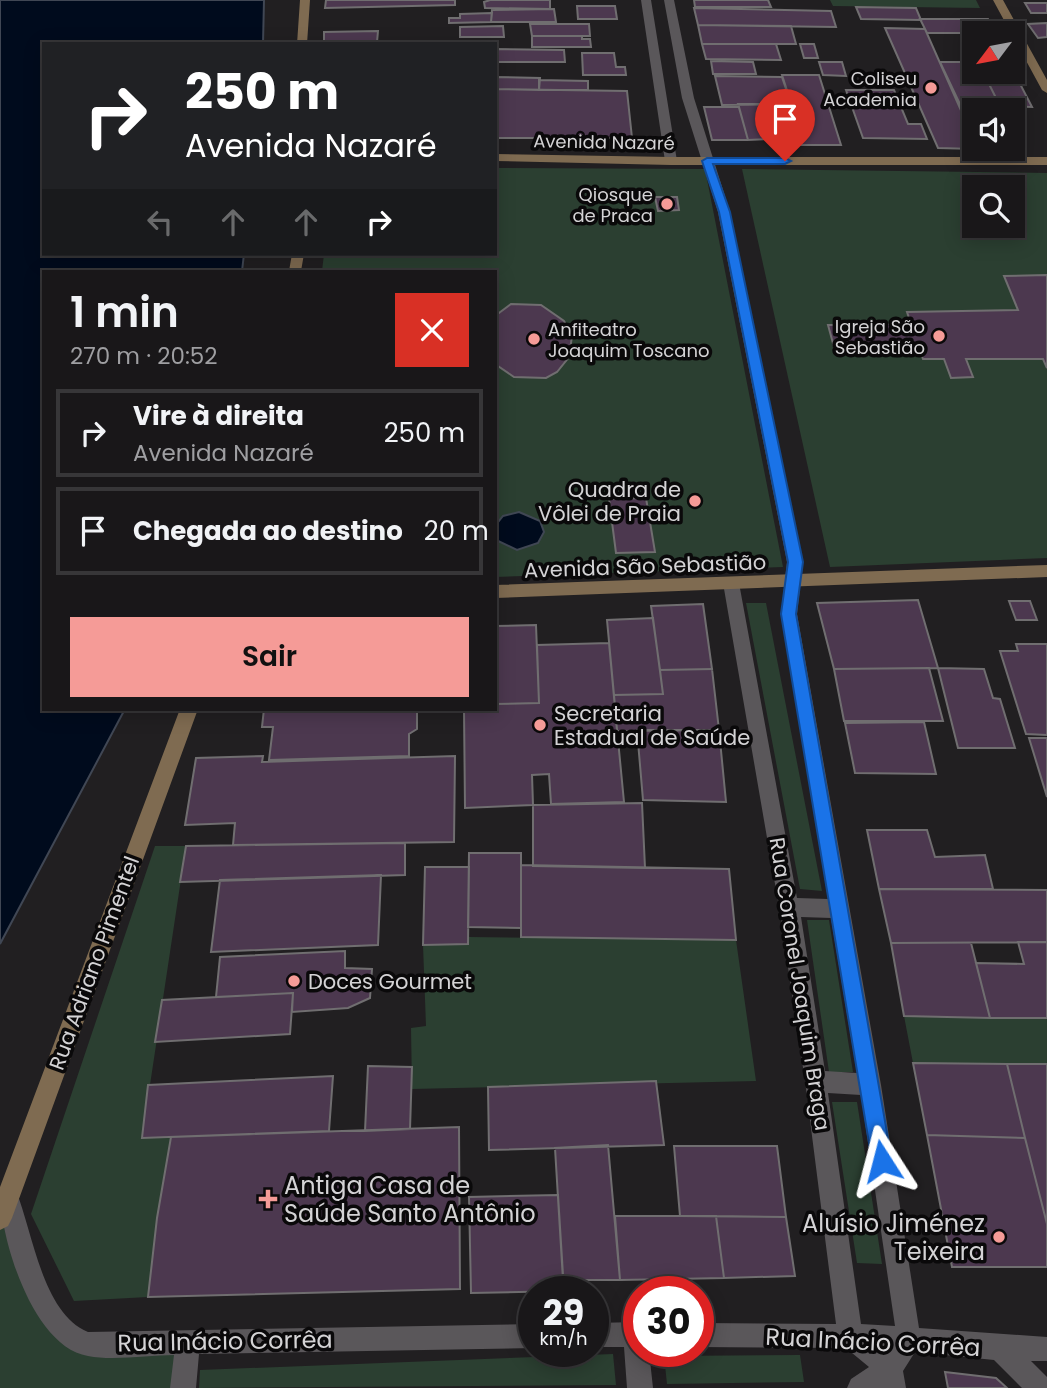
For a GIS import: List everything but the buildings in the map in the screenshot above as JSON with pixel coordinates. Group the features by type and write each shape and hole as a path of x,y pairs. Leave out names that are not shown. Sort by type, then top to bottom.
{"street":[{"path":"302,42 305,0"},
{"path":"646,0 671,161"},
{"path":"669,0 688,98 724,212 795,562 789,614 870,1085 909,1339 892,1378 850,1336"},
{"path":"998,0 1047,90"},
{"name":"Avenida Nazaré","path":"497,157 671,161 1047,161"},
{"name":"Avenida São Sebastião","path":"497,592 794,583 1047,571"},
{"name":"Rua Coronel Joaquim Braga","path":"731,583 789,907 816,1081 850,1336"},
{"name":"Rua Adriano Pimentel","path":"4,1209 188,711"},
{"path":"789,907 838,909"},
{"path":"816,1081 870,1085"},
{"name":"Rua Inácio Corrêa","path":"4,1209 48,1308 69,1335 88,1344 518,1336"},
{"name":"Rua Inácio Corrêa","path":"714,1335 850,1336 909,1339 1002,1350 1047,1349"},
{"path":"183,1388 188,1341"},
{"path":"1002,1350 1040,1388"},
{"path":"639,1367 640,1388"},
{"name":"Rua Inácio Corrêa","path":"860,1388 892,1378"}],"green space":[{"path":"830,0 976,0 980,8 833,6"},
{"path":"497,168 705,169 783,567 497,577 497,270 322,270 324,256 497,256"},
{"path":"742,169 1047,173 1047,558 830,567"},
{"path":"746,603 766,603 822,891 800,889"},
{"path":"155,846 186,846 142,1138 171,1137 157,1218 148,1297 74,1301 31,1214"},
{"path":"807,920 829,920 853,1072 829,1072"},
{"path":"468,937 736,940 756,1081 412,1089 411,1028 426,1026 423,945 468,944"},
{"path":"904,1016 1047,1018 1047,1064 913,1063"},
{"path":"832,1102 857,1102 882,1264 857,1263"},
{"path":"0,1218 69,1335 188,1341 183,1388 0,1388"},
{"path":"609,1354 613,1354 616,1385 199,1388 200,1370 518,1358 518,1367 609,1367"},
{"path":"800,1355 804,1382 667,1384 665,1367 714,1367 714,1356"}],"water":[{"path":"0,0 264,0 263,42 42,42 42,256 244,256 242,270 42,270 42,711 124,711 0,944"},
{"path":"519,512 540,521 544,532 538,543 517,550 497,540 497,524 503,516"}],"place":[{"name":"Coliseu Academia","path":"931,88"},
{"name":"Qiosque de Praca","path":"667,204"},
{"name":"Igreja São Sebastião","path":"939,336"},
{"name":"Anfiteatro Joaquim Toscano","path":"534,339"},
{"name":"Quadra de Vôlei de Praia","path":"695,501"},
{"name":"Secretaria Estadual de Saúde","path":"540,725"},
{"name":"Doces Gourmet","path":"294,981"},
{"name":"Antiga Casa de Saúde Santo Antônio","path":"268,1199"},
{"name":"Aluísio Jiménez Teixeira","path":"999,1237"}],"route":[{"path":"785,161 707,161 724,212 747,337 795,562 789,614 882,1161"}]}
